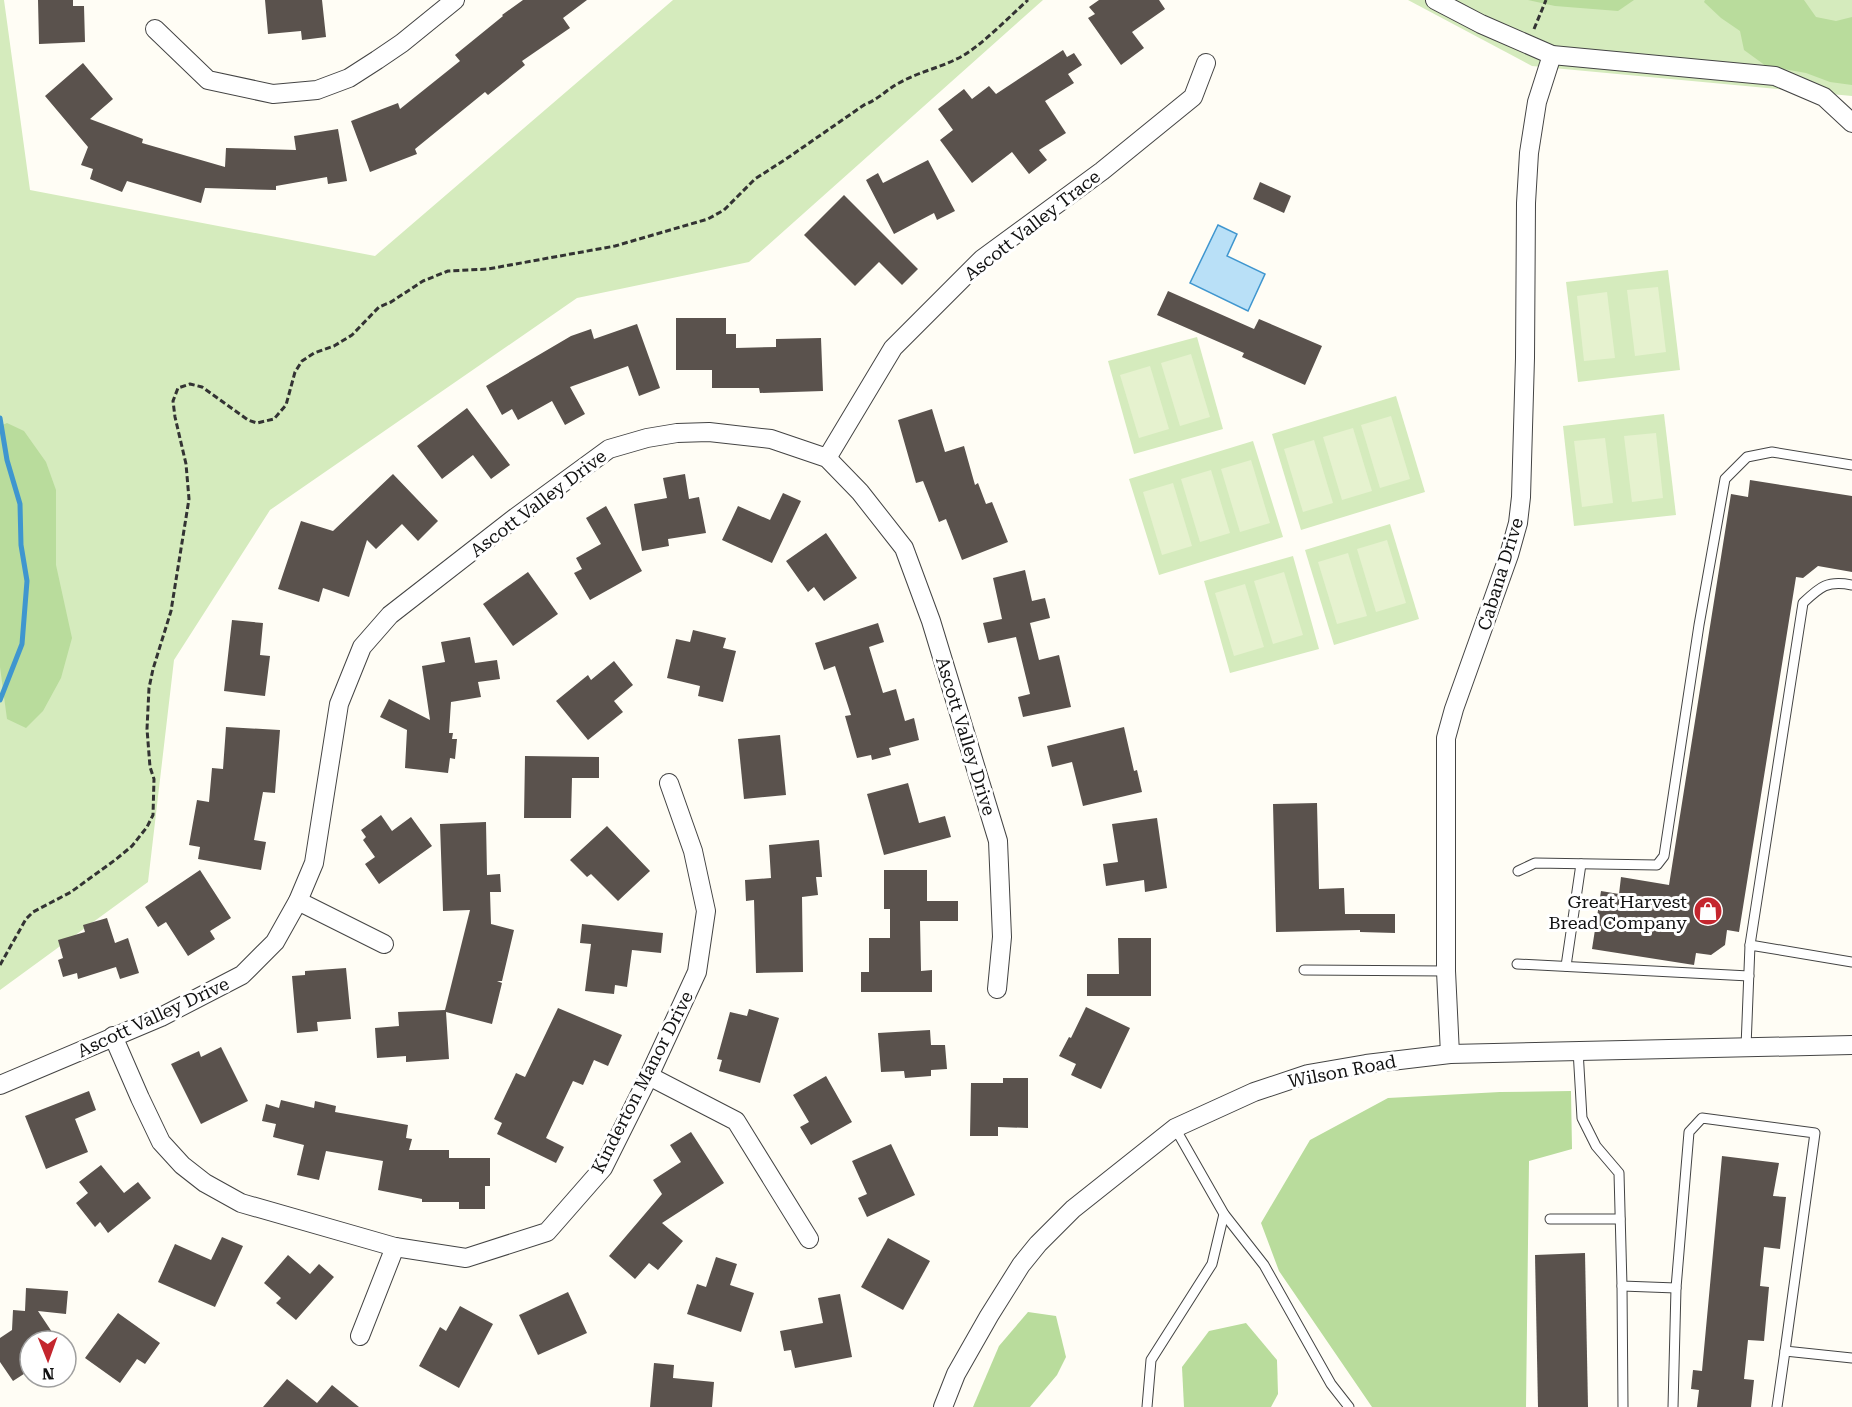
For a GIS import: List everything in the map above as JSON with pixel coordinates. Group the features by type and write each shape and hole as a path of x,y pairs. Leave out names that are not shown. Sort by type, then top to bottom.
{"street":[{"path":"156,29 208,80 273,93 317,90 349,78 402,44 455,0"},
{"path":"1435,0 1552,55 1774,76 1824,97 1852,123"},
{"name":"Cabana Drive","path":"1450,1053 1446,971 1446,738 1518,523 1521,497 1526,203 1529,153 1537,102 1552,55"},
{"name":"Ascott Valley Trace","path":"827,458 893,348 982,259 1102,171 1193,97 1206,63"},
{"name":"Ascott Valley Drive","path":"0,1085 161,1017 242,975 275,942 298,901 314,863 339,704 362,647 390,615 516,517 609,449 647,438 677,433 709,432 771,439 827,458 860,492 904,548 932,621 998,841 1002,937 996,989"},
{"name":"Kinderton Manor Drive","path":"113,1036 161,1142 182,1165 205,1183 241,1203 395,1246 466,1258 547,1232 603,1168 697,972 706,911 693,851 669,783"},
{"path":"298,901 384,944"},
{"name":"Wilson Road","path":"943,1407 956,1374 989,1316 1021,1265 1038,1244 1073,1209 1175,1128 1254,1092 1308,1074 1450,1053 1852,1045"},
{"path":"649,1076 736,1121 809,1239"},
{"path":"360,1336 395,1246"}],"lane":[{"path":"1518,871 1535,863 1657,865 1664,856 1699,625 1725,479 1747,457 1772,452 1852,465"},
{"path":"1746,1047 1750,945 1803,603 1820,586 1842,583 1852,585"},
{"path":"1566,966 1581,864"},
{"path":"1750,945 1852,962"},
{"path":"1517,964 1749,976"},
{"path":"1304,970 1446,971"},
{"path":"1578,1050 1582,1118 1596,1146 1619,1173 1623,1407"},
{"path":"1673,1407 1676,1288 1689,1132 1702,1118 1815,1133 1777,1407"},
{"path":"1175,1128 1224,1214 1264,1265 1331,1384 1349,1407"},
{"path":"1149,1406 1151,1360 1212,1263 1224,1214"},
{"path":"1550,1219 1620,1219"},
{"path":"1622,1286 1676,1288"},
{"path":"1785,1351 1852,1358"}],"path":[{"path":"0,965 22,926 33,912 71,892 115,860 132,846 153,815 154,779 150,766 147,729 149,688 171,611 189,499 188,473 173,401 178,388 190,384 202,387 248,420 257,423 273,419 286,405 295,372 302,361 352,335 379,307 391,302 423,281 448,271 488,269 615,246 708,219 724,210 755,178 864,105 878,99 896,84 965,54 1028,0"},
{"path":"1528,45 1546,0"}],"green space":[{"path":"0,0 4,0 30,190 375,256 673,0 1043,0 749,262 577,298 270,510 174,660 148,882 0,990"},
{"path":"1408,0 1852,0 1852,96 1532,66"},
{"path":"1528,0 1634,0 1618,11 1555,6"},
{"path":"1705,0 1804,0 1816,17 1836,21 1852,17 1852,85 1830,82 1806,73 1766,66 1744,50 1740,31 1721,18 1704,2"},
{"path":"1668,270 1680,370 1578,382 1566,282"},
{"path":"1658,287 1666,352 1635,356 1627,290"},
{"path":"1607,292 1615,358 1584,361 1577,296"},
{"path":"1197,337 1223,429 1134,454 1108,361"},
{"path":"1191,354 1210,417 1180,426 1161,363"},
{"path":"1150,366 1169,429 1139,438 1120,375"},
{"path":"1396,396 1425,492 1301,530 1272,434"},
{"path":"1664,414 1676,515 1574,526 1563,426"},
{"path":"1391,416 1410,479 1380,488 1361,425"},
{"path":"7,423 24,431 46,462 56,490 56,565 72,638 61,678 43,711 26,728 7,719 0,667 0,426"},
{"path":"1353,428 1372,491 1342,500 1323,437"},
{"path":"1656,433 1663,498 1632,502 1624,436"},
{"path":"1605,438 1613,503 1582,507 1574,441"},
{"path":"1314,440 1333,503 1303,512 1284,449"},
{"path":"1253,441 1283,537 1159,575 1129,479"},
{"path":"1251,460 1270,523 1240,532 1221,469"},
{"path":"1211,470 1230,533 1200,542 1181,479"},
{"path":"1173,483 1192,546 1162,555 1143,492"},
{"path":"1390,524 1419,619 1334,645 1305,550"},
{"path":"1387,540 1406,603 1376,612 1357,549"},
{"path":"1348,553 1367,616 1337,624 1318,562"},
{"path":"1293,556 1319,649 1230,673 1204,581"},
{"path":"1284,572 1303,635 1273,644 1254,581"},
{"path":"1245,584 1264,647 1234,656 1215,593"},
{"path":"1571,1091 1572,1149 1529,1161 1526,1407 1372,1407 1279,1271 1261,1223 1310,1140 1388,1098"},
{"path":"1028,1312 1056,1316 1066,1357 1057,1375 1030,1407 973,1407 999,1346"},
{"path":"1246,1323 1277,1360 1278,1394 1271,1407 1184,1407 1182,1367 1209,1331"}],"water":[{"path":"1218,225 1237,234 1227,256 1265,274 1248,311 1190,283"}],"building":[{"path":"38,0 73,0 73,6 84,6 85,42 39,44"},
{"path":"265,0 322,0 326,37 302,40 301,31 268,34"},
{"path":"523,0 587,0 563,18 570,28 522,61 525,65 488,95 485,92 415,149 417,154 370,172 351,121 398,103 400,109 460,61 455,55"},
{"path":"1099,0 1159,0 1165,9 1132,32 1144,48 1121,65 1088,18 1095,14 1089,7"},
{"path":"1063,50 1067,57 1074,53 1082,65 1068,74 1074,83 1045,101 1066,133 1039,150 1047,160 1029,174 1012,152 972,183 940,140 953,130 938,109 964,89 972,99 989,86 996,94"},
{"path":"83,63 113,99 90,119 143,139 142,143 225,167 226,148 296,150 294,136 338,129 347,181 328,184 327,177 276,186 276,190 205,188 201,203 127,181 122,192 90,179 93,169 81,165 88,147 45,96"},
{"path":"928,160 955,211 937,220 934,213 894,234 866,180 878,173 883,183"},
{"path":"1260,182 1291,196 1284,213 1253,199"},
{"path":"844,195 918,269 902,285 879,262 855,286 804,235"},
{"path":"1168,291 1254,329 1259,319 1322,346 1305,385 1242,357 1244,353 1157,315"},
{"path":"676,318 726,318 726,334 736,334 736,348 776,347 776,339 821,338 823,391 760,393 759,388 712,388 712,370 676,370"},
{"path":"637,324 660,388 639,396 628,366 570,387 585,414 565,425 552,401 518,420 512,409 502,415 486,386 571,336 591,329 594,339"},
{"path":"467,408 510,465 491,479 473,455 442,479 417,446"},
{"path":"932,409 945,452 964,446 975,485 978,483 986,504 992,502 1008,542 962,560 946,519 939,522 923,481 916,483 898,420"},
{"path":"393,474 438,521 418,541 402,524 376,549 367,540 349,597 323,588 319,602 278,589 301,521 333,531"},
{"path":"685,474 689,499 699,497 706,533 668,539 669,546 642,551 634,504 667,498 663,478"},
{"path":"1750,480 1852,496 1852,572 1818,566 1803,578 1796,577 1739,932 1727,930 1725,945 1711,955 1696,953 1694,965 1592,949 1601,891 1619,894 1621,877 1669,885 1731,494 1748,497"},
{"path":"783,493 801,501 772,563 722,540 738,506 770,520"},
{"path":"606,506 642,571 590,600 574,573 582,569 576,558 601,544 586,518"},
{"path":"826,533 857,578 824,601 814,587 808,592 786,561"},
{"path":"1025,570 1032,601 1045,598 1050,618 1030,623 1039,660 1059,655 1071,707 1023,717 1018,697 1030,694 1016,637 988,643 983,623 1002,619 993,578"},
{"path":"528,572 558,614 513,646 483,604"},
{"path":"232,620 263,623 260,655 270,656 265,696 224,691"},
{"path":"878,623 884,642 869,647 883,693 896,689 905,721 914,718 919,740 889,748 891,755 872,760 871,755 857,758 845,716 851,715 835,666 824,670 815,643"},
{"path":"693,630 726,638 723,648 736,651 723,702 698,696 700,686 667,678 676,639 690,642"},
{"path":"470,637 475,663 497,660 500,679 478,682 481,697 451,702 449,733 453,733 452,739 457,739 455,759 450,758 448,773 405,768 407,730 380,717 389,699 430,720 422,666 445,662 441,642"},
{"path":"614,661 633,685 614,701 623,712 588,740 556,701 588,675 591,680"},
{"path":"226,727 280,730 275,793 263,792 254,840 266,842 261,870 198,859 200,847 189,845 197,800 209,802 212,768 223,769"},
{"path":"1124,727 1134,771 1137,770 1142,792 1083,806 1072,762 1052,767 1047,746"},
{"path":"780,735 786,795 744,799 738,739"},
{"path":"525,756 599,757 599,778 572,778 571,818 524,818"},
{"path":"908,783 919,823 945,816 951,837 884,855 867,794"},
{"path":"1317,803 1319,889 1344,888 1345,914 1395,914 1395,933 1360,932 1360,930 1276,932 1273,804"},
{"path":"381,815 392,831 411,817 432,846 379,884 365,864 375,857 363,840 366,837 361,830"},
{"path":"1157,818 1167,888 1145,892 1144,880 1106,886 1103,864 1118,862 1112,824"},
{"path":"486,822 487,875 500,874 501,892 490,892 491,924 514,930 502,981 497,981 502,983 492,1024 446,1012 449,1059 406,1062 406,1056 377,1058 375,1028 399,1026 398,1012 445,1010 470,910 443,911 440,824"},
{"path":"607,826 650,871 618,901 591,874 587,877 570,860"},
{"path":"819,840 822,877 816,877 818,895 802,897 803,972 756,973 754,900 746,901 745,880 771,878 769,845"},
{"path":"200,870 231,918 210,931 215,939 188,956 166,922 158,927 145,907"},
{"path":"884,870 927,870 927,901 958,901 958,921 920,921 921,971 932,970 932,992 861,992 861,972 869,972 869,938 890,938 890,909 884,909"},
{"path":"107,918 115,943 128,938 139,973 120,979 116,967 78,979 77,973 63,977 58,960 63,958 58,940 85,932 83,925"},
{"path":"582,924 663,933 661,953 632,950 627,987 615,985 614,994 585,991 591,944 580,943"},
{"path":"1118,938 1151,938 1151,996 1087,996 1087,974 1119,974"},
{"path":"346,968 351,1019 317,1022 318,1031 297,1033 292,976 305,975 305,971"},
{"path":"1086,1007 1130,1028 1101,1089 1071,1075 1076,1064 1059,1056 1069,1037 1071,1038"},
{"path":"558,1008 622,1035 608,1066 594,1060 583,1085 573,1081 546,1138 564,1147 556,1163 497,1134 502,1123 494,1119 516,1073 525,1077"},
{"path":"749,1009 779,1018 760,1083 719,1071 722,1060 717,1059 730,1012 747,1016"},
{"path":"930,1030 931,1045 945,1045 947,1069 931,1070 931,1076 905,1078 904,1071 881,1072 878,1033"},
{"path":"221,1047 248,1101 201,1124 171,1064 199,1051 201,1057"},
{"path":"826,1076 852,1122 811,1145 800,1127 809,1122 793,1095"},
{"path":"1003,1078 1028,1078 1028,1128 998,1127 998,1136 970,1136 971,1083 1003,1083"},
{"path":"89,1091 96,1110 75,1119 88,1152 46,1169 25,1116"},
{"path":"281,1100 314,1108 315,1101 336,1106 335,1112 408,1125 406,1138 412,1139 409,1150 449,1150 449,1158 490,1158 490,1186 485,1186 485,1209 459,1209 459,1202 422,1202 422,1199 378,1190 383,1161 326,1151 319,1180 297,1175 304,1145 273,1137 276,1124 262,1121 266,1104 279,1108"},
{"path":"691,1132 724,1183 662,1223 683,1241 658,1270 649,1263 635,1279 609,1256 662,1194 653,1180 681,1162 670,1145"},
{"path":"891,1144 915,1195 867,1217 858,1198 867,1194 852,1161"},
{"path":"1722,1156 1779,1163 1773,1196 1786,1197 1780,1249 1764,1247 1760,1286 1769,1287 1764,1341 1748,1340 1744,1379 1754,1380 1751,1407 1697,1407 1699,1390 1691,1389 1693,1370 1702,1371"},
{"path":"101,1165 124,1193 138,1182 151,1198 108,1233 100,1222 95,1227 76,1203 88,1193 79,1182"},
{"path":"222,1237 243,1246 215,1307 158,1282 175,1244 211,1260"},
{"path":"888,1238 930,1261 903,1310 861,1287"},
{"path":"1585,1253 1588,1407 1538,1407 1535,1255"},
{"path":"288,1255 310,1274 319,1264 334,1277 296,1320 276,1303 281,1298 264,1283"},
{"path":"716,1257 737,1264 730,1285 754,1293 741,1332 687,1314 697,1284 706,1287"},
{"path":"26,1288 68,1291 66,1314 38,1311 50,1329 18,1329 18,1378 13,1381 0,1362 0,1338 12,1330 13,1310 25,1311"},
{"path":"568,1292 587,1333 538,1355 519,1315"},
{"path":"840,1294 852,1357 795,1368 791,1350 784,1351 780,1331 823,1323 818,1298"},
{"path":"460,1306 493,1324 459,1388 419,1366 440,1327 446,1331"},
{"path":"118,1313 160,1343 145,1364 137,1359 120,1383 85,1358"},
{"path":"654,1363 674,1365 673,1378 714,1382 712,1407 650,1407"},
{"path":"287,1379 317,1403 332,1385 359,1407 263,1407"}],"waterway":[{"path":"0,418 7,460 20,504 21,545 27,581 22,644 0,700"}],"place":[{"name":"Great Harvest Bread Company","path":"1708,911"}]}
